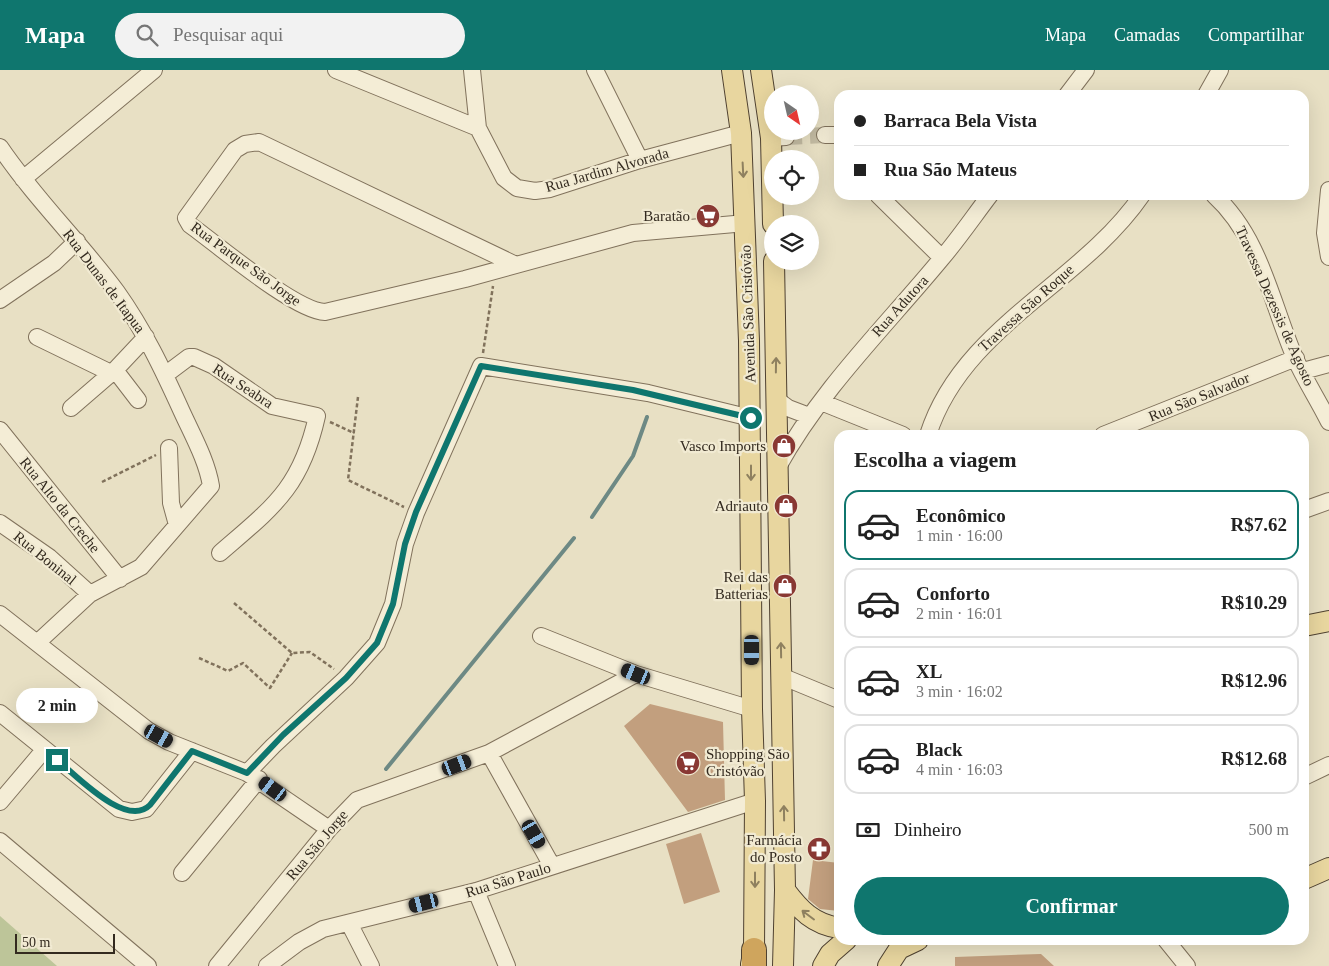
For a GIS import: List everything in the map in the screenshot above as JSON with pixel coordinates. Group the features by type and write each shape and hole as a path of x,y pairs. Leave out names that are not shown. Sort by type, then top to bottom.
{"main road":[{"name":"Avenida São Cristóvão","path":"732,70 741,133 746,223 751,418 752,709 755,801 752,963"},
{"path":"761,70 778,138 774,215"},
{"name":"Avenida São Cristóvão","path":"774,270 785,890 782,966"},
{"path":"1309,625 1329,621"},
{"path":"1309,877 1329,868"},
{"path":"785,890 804,914 816,921 834,926"},
{"path":"823,966 830,954 840,945"},
{"path":"888,966 899,949 907,945"}],"street":[{"path":"23,180 154,70"},
{"path":"336,70 478,128 472,70"},
{"path":"595,70 640,160"},
{"path":"1071,90 1086,70"},
{"path":"1209,90 1220,70"},
{"name":"Rua Jardim Alvorada","path":"478,128 504,178 517,188 527,190 550,189 640,160 741,133"},
{"name":"Rua Parque São Jorge","path":"514,264 259,142 245,144 234,150 186,218 190,225 277,289 317,312 341,310 633,233 746,223"},
{"name":"Rua Dunas de Itapua","path":"0,147 23,180 76,241 116,292 146,337 165,375 200,452 211,483 207,494 177,525"},
{"path":"1329,190 1325,233 1329,257"},
{"path":"883,200 942,258"},
{"name":"Rua Adutora","path":"778,467 809,416 873,335 942,258 986,200"},
{"name":"Travessa São Roque","path":"930,430 943,396 976,353 1112,230 1138,200"},
{"name":"Travessa Dezessis de Agosto","path":"1219,200 1240,223 1252,246 1299,365 1329,422"},
{"path":"0,300 54,263 76,241"},
{"path":"37,337 113,372 138,400"},
{"path":"71,408 113,372 146,337"},
{"name":"Rua Seabra","path":"165,375 189,357 194,357 214,366 272,406 317,416"},
{"name":"Rua São Salvador","path":"1117,430 1299,365 1329,364"},
{"path":"182,873 253,776 267,751 346,678 368,654 386,624 393,604 405,544 416,512 481,366 648,393 751,418"},
{"path":"776,399 788,408 809,416"},
{"path":"821,402 891,430"},
{"path":"220,553 270,509 288,489 299,472 307,453 317,416"},
{"name":"Rua Alto da Creche","path":"0,430 120,579"},
{"path":"37,643 90,594 132,573 148,559 177,525 171,503 169,448"},
{"path":"1309,508 1329,501"},
{"name":"Rua Boninal","path":"0,523 49,557 90,594"},
{"path":"0,614 149,731 253,776 329,829"},
{"path":"541,636 636,674 752,709"},
{"name":"Rua São Jorge","path":"218,966 329,829 357,800 489,753 636,674"},
{"path":"781,676 834,698"},
{"path":"0,713 107,800 120,809 132,812 143,811 150,805 192,751"},
{"path":"0,802 44,750"},
{"path":"489,753 552,866"},
{"path":"1309,775 1329,765"},
{"name":"Rua São Paulo","path":"267,966 315,933 476,891 661,829 755,801"},
{"path":"0,841 148,966"},
{"path":"476,891 507,966"},
{"path":"349,923 371,966"},
{"path":"1170,945 1187,966"}],"path":[{"path":"481,366 495,270"},
{"path":"358,397 348,480 416,512"},
{"path":"317,416 354,433"},
{"path":"102,482 169,448"},
{"path":"234,603 292,653 310,652 346,678"},
{"path":"200,658 228,671 243,663 270,688 292,653"}],"green space":[{"path":"0,916 57,966 0,966"}],"building":[{"name":"Shopping São Cristóvão","path":"650,704 723,722 725,800 688,812 624,726"},
{"path":"701,833 720,892 684,904 666,844"},
{"path":"813,860 834,862 834,910 820,909 808,899"},
{"path":"1041,954 1054,966 955,966 955,957"}],"waterway":[{"path":"592,517 633,456 647,417"},
{"path":"386,769 574,538"}],"tunnel":[{"path":"819,135 825,135"}],"place":[{"name":"Baratão","path":"708,216"},
{"name":"Vasco Imports","path":"784,446"},
{"name":"Adriauto","path":"786,506"},
{"name":"Rei das Batterias","path":"785,586"},
{"name":"Shopping São Cristóvão","path":"688,763"},
{"name":"Farmácia do Posto","path":"819,849"}],"route":[{"path":"57,760 107,800 128,812 138,812 146,809 192,751 247,773 256,761 283,735 346,678 377,643 393,604 405,544 416,512 465,406 481,366 602,384 751,418"}]}
